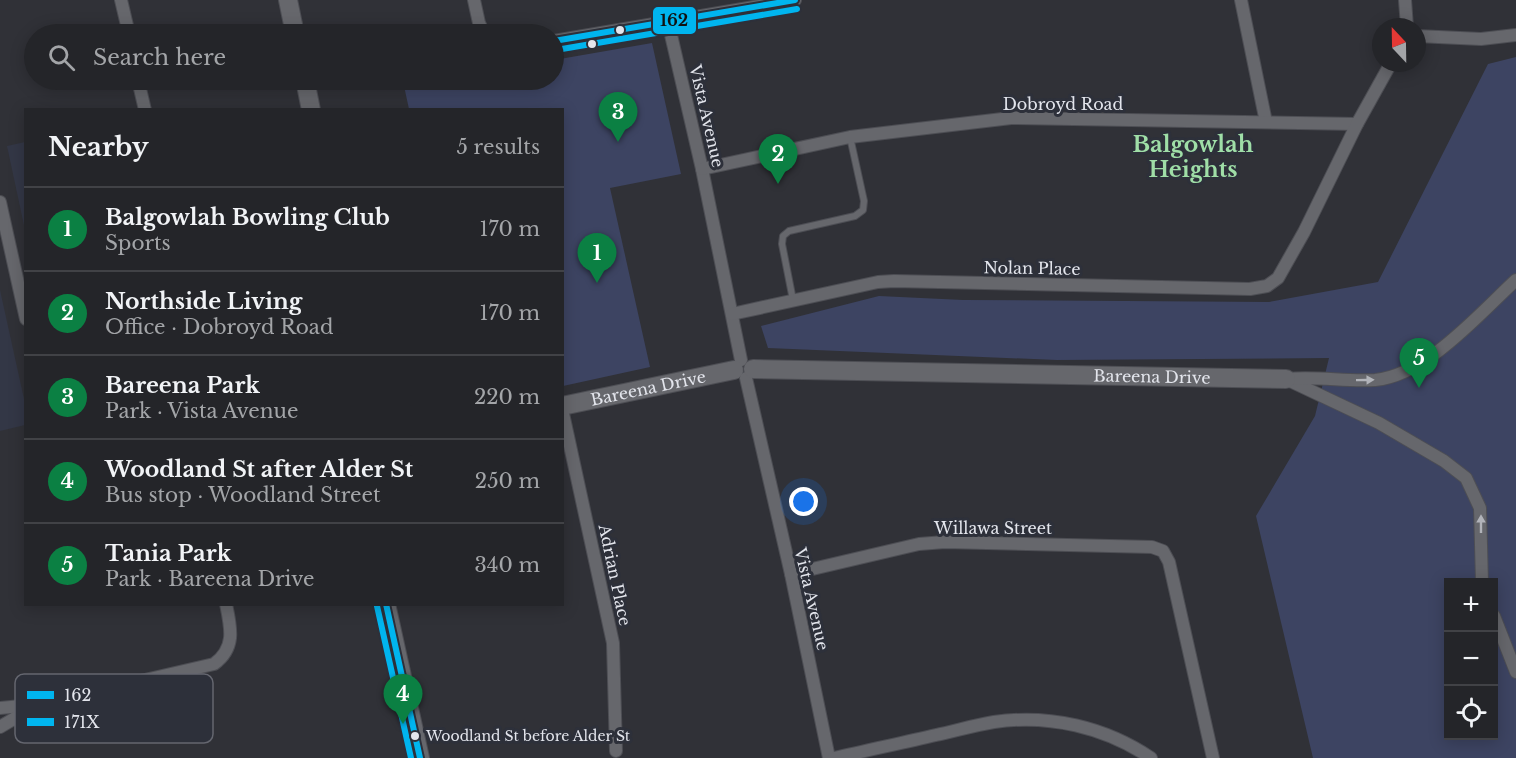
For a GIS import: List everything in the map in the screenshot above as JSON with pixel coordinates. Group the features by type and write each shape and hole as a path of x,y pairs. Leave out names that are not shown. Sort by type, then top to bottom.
{"street":[{"path":"121,0 127,24"},
{"path":"288,0 293,24"},
{"path":"474,0 479,24"},
{"path":"564,39 795,0"},
{"path":"1242,0 1266,122"},
{"path":"1406,0 1407,18"},
{"name":"Vista Avenue","path":"668,21 831,758"},
{"path":"1426,36 1481,39 1516,35"},
{"name":"Nolan Place","path":"732,314 878,282 894,281 1255,289 1266,286 1278,278 1304,232 1385,72"},
{"path":"140,90 145,108"},
{"path":"307,90 311,108"},
{"name":"Dobroyd Road","path":"702,168 850,137 1011,118 1357,124"},
{"path":"0,202 24,310"},
{"name":"Bareena Drive","path":"564,407 744,369 1286,379 1312,377 1375,380 1417,366 1443,347 1516,280"},
{"path":"1286,379 1379,423 1449,464 1466,478 1480,508 1482,578"},
{"path":"1335,401 1329,395 1327,388 1329,383 1338,379"},
{"name":"Adrian Place","path":"564,416 613,643 616,751"},
{"name":"Willawa Street","path":"790,574 919,544 945,542 1152,547 1163,551 1169,562 1213,758"},
{"path":"171,674 214,664 227,651 230,644 230,624 226,606"},
{"path":"386,606 420,758"},
{"path":"1498,626 1516,672"},
{"path":"0,708 15,707"},
{"path":"0,727 15,718"},
{"path":"831,758 994,722 1025,719 1069,722 1103,733 1140,750 1151,758"}],"lane":[{"path":"793,300 782,243 783,236 789,231 855,216 863,210 864,201 850,137"}],"shaded area":[{"path":"652,43 681,174 610,188 650,367 564,386 564,108 409,108 405,90 564,90 564,58"},
{"path":"1516,57 1516,758 1313,758 1256,516 1315,416 1329,358 1057,360 768,348 761,326 879,296 963,300 1269,302 1378,282 1488,64"},
{"path":"24,142 24,225 7,146"},
{"path":"0,290 24,399 24,425 0,431"}],"transit line":[{"name":"162","path":"564,39 795,0"},
{"name":"171X","path":"564,49 797,9"},
{"name":"171X","path":"377,606 411,758"},
{"name":"162","path":"386,606 420,758"}],"place":[{"name":"Bareena Park","path":"618,142"},
{"name":"Northside Living","path":"778,184"},
{"name":"Balgowlah Bowling Club","path":"597,283"},
{"name":"Tania Park","path":"1419,388"},
{"name":"Woodland St after Alder St","path":"403,724"},
{"name":"Woodland St before Alder St","path":"415,736"}],"district":[{"name":"Balgowlah Heights","path":"1193,156"}]}
